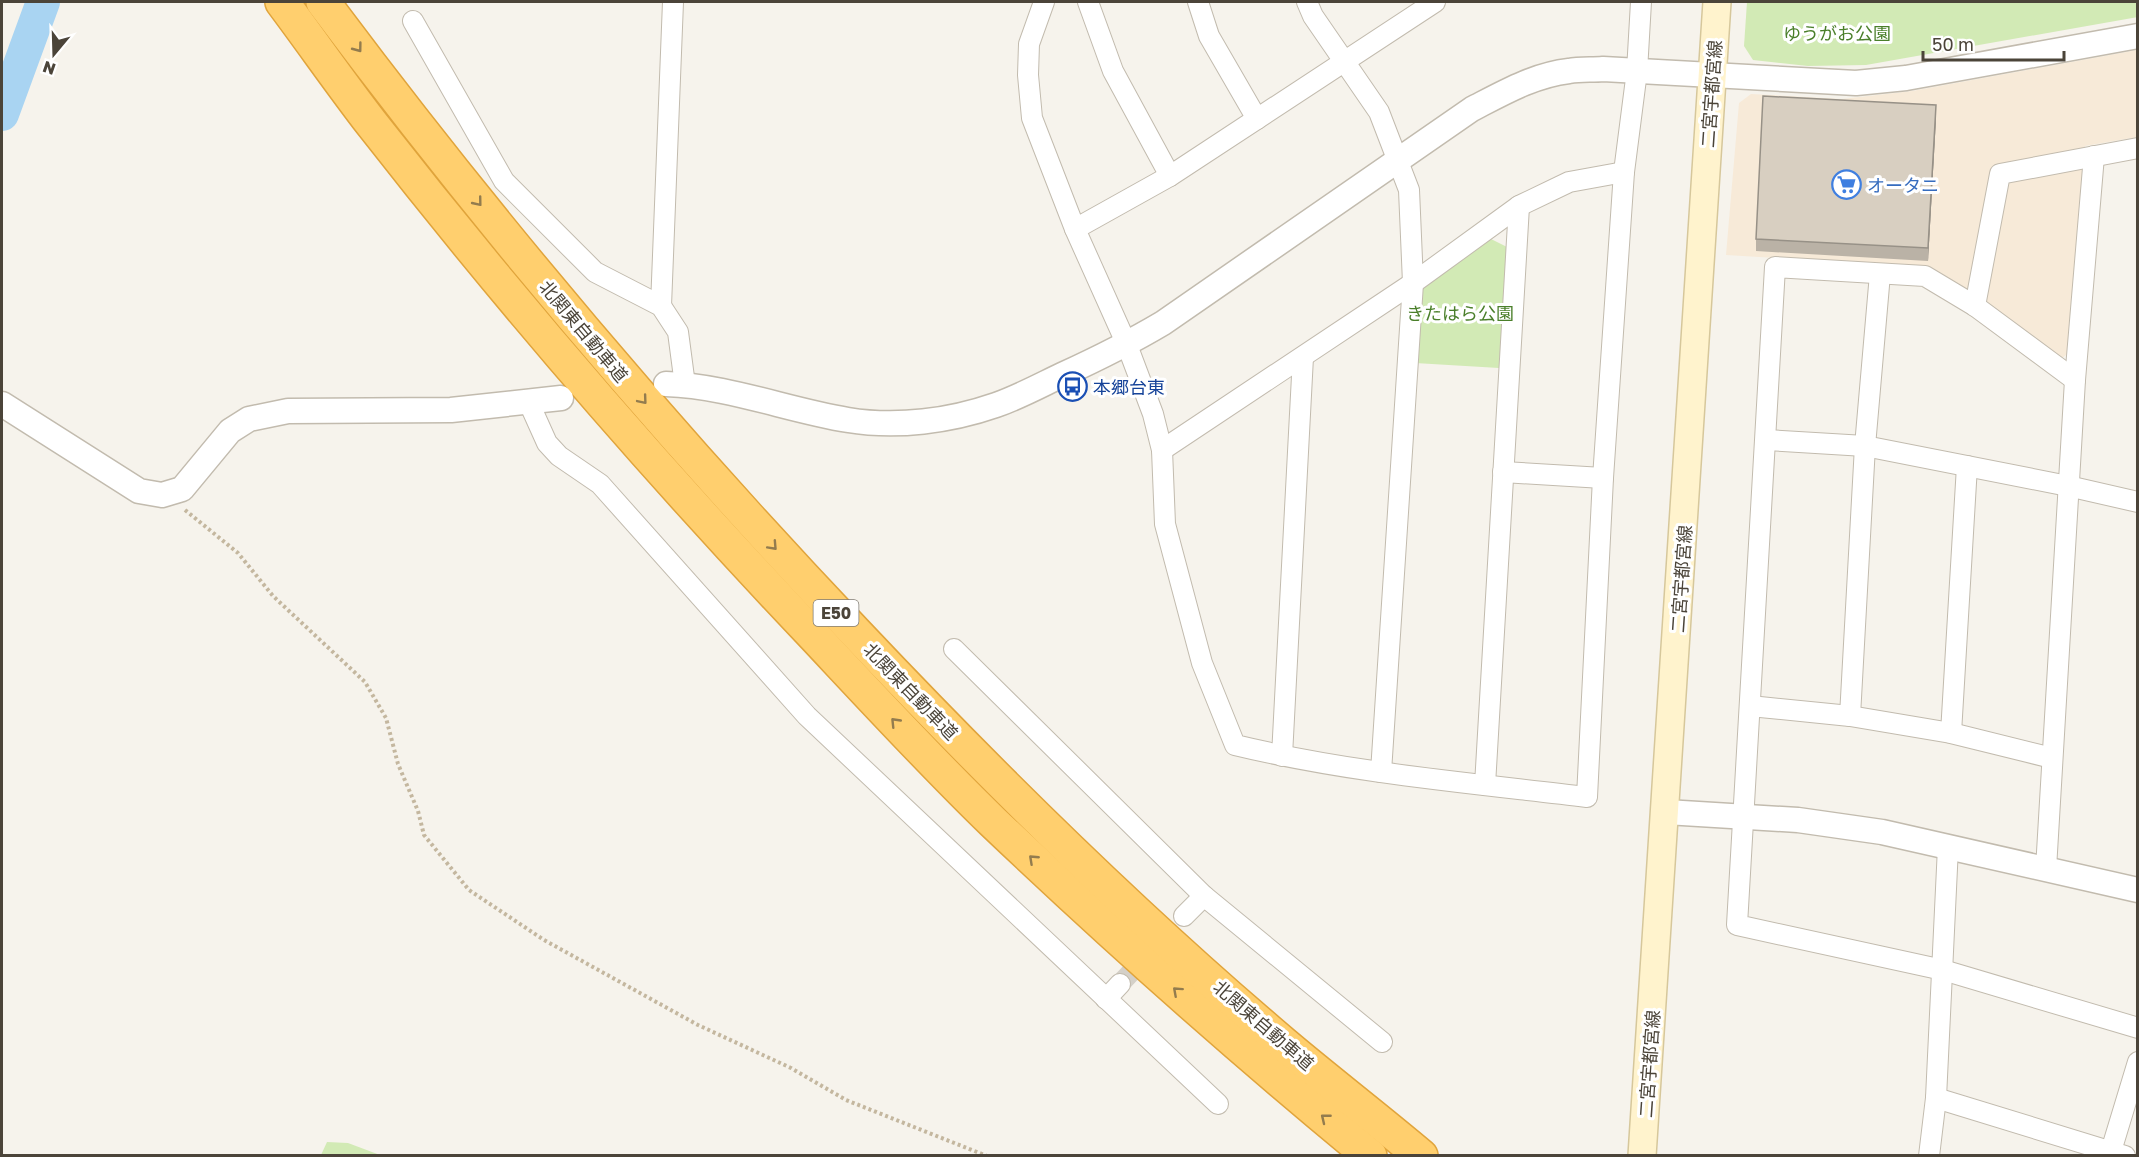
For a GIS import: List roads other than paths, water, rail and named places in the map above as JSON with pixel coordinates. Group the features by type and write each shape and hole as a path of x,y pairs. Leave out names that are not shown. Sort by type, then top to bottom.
{"highway":[{"name":"北関東自動車道","path":"282,2 372,123 492,272 613,414 791,612 982,811 1101,923 1262,1067 1370,1155"},
{"name":"北関東自動車道","path":"323,2 397,101 499,229 646,405 769,542 896,676 1013,796 1141,917 1284,1044 1421,1155"}],"main road":[{"name":"二宮宇都宮線","path":"1642,1155 1717,2"}],"street":[{"path":"662,306 673,2"},
{"path":"1044,2 1029,44 1028,75 1032,118 1154,414 1162,450 1165,524 1202,663 1236,745 1282,756 1381,772 1587,797 1603,478 1624,172 1637,71 1641,2"},
{"path":"1088,2 1113,71 1170,176"},
{"path":"1198,2 1209,36 1257,119"},
{"path":"1307,2 1313,16 1379,112 1409,190 1413,283 1381,772"},
{"path":"1076,228 1170,176 1344,62 1427,3"},
{"path":"413,21 504,180 595,272 662,306 678,332 675,385 726,391 801,411 852,420 897,423 931,421 997,405 1127,345 1163,323 1472,109 1510,89 1542,77 1569,71 1637,71 1857,82 1886,80 2034,56 2138,36"},
{"path":"1975,306 2000,174 2138,148"},
{"path":"2046,869 2075,380 2094,156"},
{"path":"1162,450 1413,283 1519,206 1569,182 1624,172"},
{"path":"1485,784 1519,206"},
{"path":"2075,380 1975,306 1925,276 1776,267 1737,925 1943,970 2138,1029"},
{"path":"1850,716 1865,446 1880,274"},
{"path":"1282,756 1302,357"},
{"path":"2,404 139,490 162,495 182,489 230,431 249,419 288,411 451,410 561,398"},
{"path":"529,403 547,443 559,456 600,484 807,716 1218,1104"},
{"path":"1766,440 1865,446 2138,502"},
{"path":"1951,733 1967,466"},
{"path":"1503,472 1603,478"},
{"path":"954,649 1204,896 1382,1042"},
{"path":"1750,706 1850,716 1951,733 2052,758"},
{"path":"1666,812 1798,820 1882,832 2138,890"},
{"path":"1929,1155 1936,1098 1948,847"},
{"path":"1184,916 1204,896"},
{"path":"1106,999 1120,984"},
{"path":"1936,1098 2118,1153 2138,1062"}],"waterway":[{"path":"2,114 43,2"}],"tunnel":[{"path":"1120,984 1184,916"}],"place":[{"name":"オータニ","path":"1846,185"},
{"name":"本郷台東","path":"1072,387"}],"park label":[{"name":"ゆうがお公園","path":"1837,33"},
{"name":"きたはら公園","path":"1460,313"}]}
